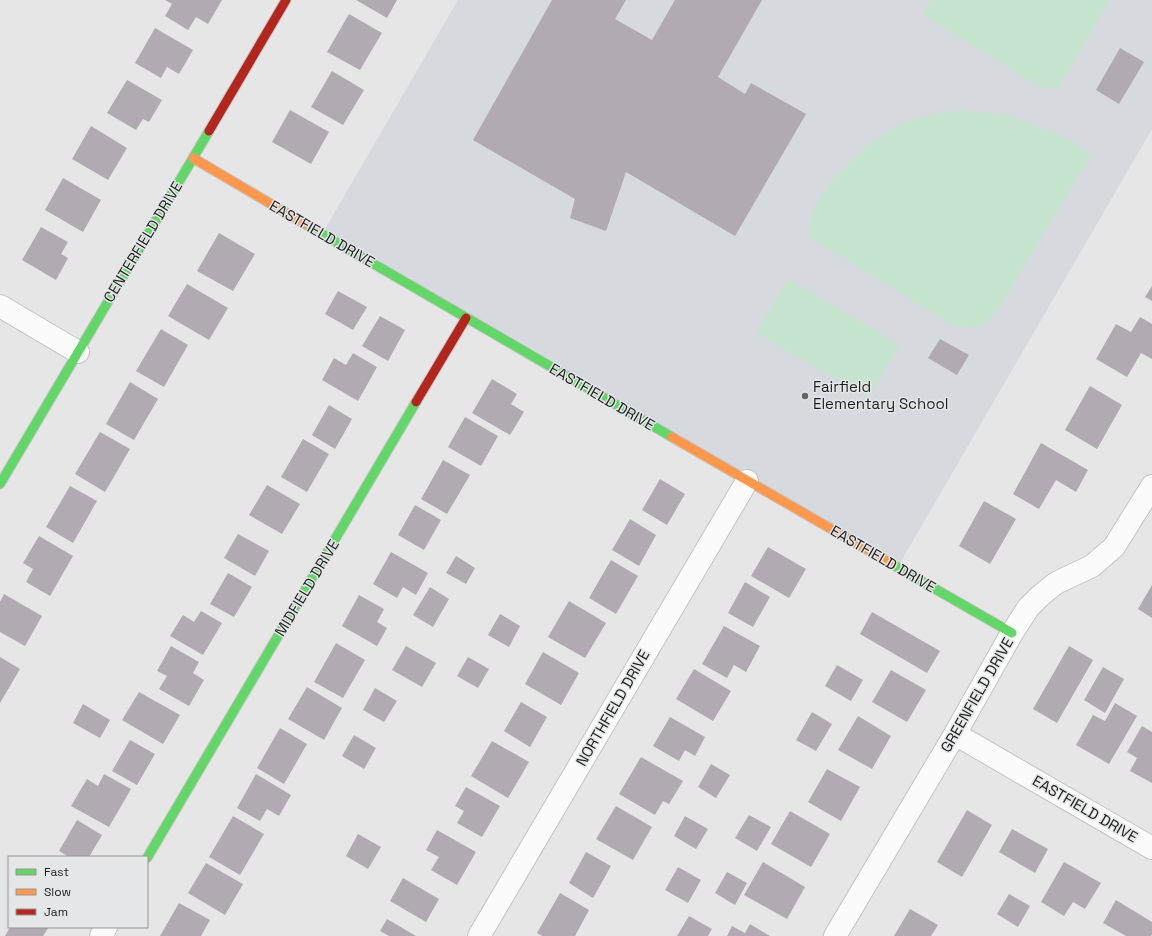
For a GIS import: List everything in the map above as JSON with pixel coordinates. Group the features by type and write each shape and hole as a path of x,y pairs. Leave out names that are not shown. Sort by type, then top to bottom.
{"street":[{"name":"CENTERFIELD DRIVE","path":"0,484 286,0"},
{"name":"EASTFIELD DRIVE","path":"193,158 747,481 1012,633"},
{"path":"0,306 78,352"},
{"name":"MIDFIELD DRIVE","path":"148,856 466,318"},
{"name":"NORTHFIELD DRIVE","path":"479,936 747,481"},
{"name":"GREENFIELD DRIVE","path":"835,936 1028,608 1056,583 1092,566 1114,547 1148,500"},
{"name":"EASTFIELD DRIVE","path":"955,734 1152,848"}],"shaded area":[{"name":"Fairfield Elementary School","path":"458,0 1152,0 1152,129 900,563 325,229"}],"green space":[{"path":"931,0 1110,0 1058,88 1042,88 923,15"},
{"path":"962,110 1007,115 1061,136 1078,145 1090,157 996,313 979,328 954,326 808,236 813,209 832,180 866,147 902,123 940,113"},
{"path":"788,279 899,345 868,398 757,333"}],"building":[{"path":"165,0 222,0 208,24 196,17 188,30 165,16 172,4"},
{"path":"356,0 397,0 387,18"},
{"path":"552,0 626,0 615,19 652,40 675,0 762,0 718,77 745,94 751,83 806,114 735,236 626,172 606,231 570,218 575,199 473,140"},
{"path":"349,14 382,33 360,70 327,52"},
{"path":"155,28 193,50 179,74 167,67 161,78 135,63"},
{"path":"1120,48 1144,62 1119,104 1096,90"},
{"path":"332,71 364,90 343,125 311,107"},
{"path":"127,80 162,100 149,122 143,119 136,130 107,113"},
{"path":"290,110 329,132 311,164 272,142"},
{"path":"91,126 127,148 108,180 72,159"},
{"path":"63,178 101,200 83,232 45,210"},
{"path":"41,227 68,242 61,254 68,258 56,280 22,260"},
{"path":"219,233 255,254 233,291 197,271"},
{"path":"187,284 228,308 209,340 168,316"},
{"path":"1152,286 1152,301 1145,297"},
{"path":"338,291 367,307 353,330 325,314"},
{"path":"380,316 405,330 388,361 362,346"},
{"path":"1140,317 1152,324 1152,359 1141,353 1127,377 1096,359 1116,324 1131,332"},
{"path":"161,329 188,345 164,387 136,371"},
{"path":"940,339 969,355 957,375 928,358"},
{"path":"353,353 377,367 358,401 322,380 334,358 346,365"},
{"path":"492,379 517,394 511,404 524,412 510,435 472,413"},
{"path":"130,382 158,399 134,440 106,424"},
{"path":"1090,386 1122,405 1097,449 1065,430"},
{"path":"329,405 352,419 335,449 312,435"},
{"path":"465,417 498,436 481,466 448,447"},
{"path":"100,432 130,449 105,492 75,474"},
{"path":"303,439 329,454 307,492 281,477"},
{"path":"1041,443 1088,470 1076,492 1056,480 1039,509 1013,494"},
{"path":"443,460 470,475 447,514 421,499"},
{"path":"660,479 685,494 667,525 642,510"},
{"path":"267,485 300,504 282,534 249,515"},
{"path":"70,486 97,501 73,543 46,527"},
{"path":"984,501 1016,519 990,564 959,546"},
{"path":"415,505 441,520 424,550 398,535"},
{"path":"630,519 656,535 639,566 612,550"},
{"path":"238,534 269,551 255,576 224,558"},
{"path":"39,536 73,556 50,596 26,582 33,569 23,563"},
{"path":"768,547 806,569 789,598 751,576"},
{"path":"391,552 428,573 416,595 403,587 397,598 373,584"},
{"path":"456,556 475,568 466,584 446,573"},
{"path":"611,560 638,576 616,614 589,598"},
{"path":"228,573 252,587 234,617 210,604"},
{"path":"745,582 770,597 753,627 728,613"},
{"path":"1152,585 1152,618 1138,609"},
{"path":"430,587 449,599 433,627 413,615"},
{"path":"4,594 42,616 25,646 0,632 0,602"},
{"path":"359,595 384,609 377,622 387,628 377,646 342,626"},
{"path":"569,601 606,623 585,658 548,637"},
{"path":"201,611 222,623 203,655 170,636 183,615 194,622"},
{"path":"872,612 940,651 927,673 860,634"},
{"path":"500,614 520,626 509,647 488,635"},
{"path":"724,626 760,646 746,672 734,665 727,678 702,664"},
{"path":"336,643 365,660 343,698 314,682"},
{"path":"171,646 199,662 193,673 204,680 189,706 159,689 167,676 157,671"},
{"path":"406,646 436,663 422,687 392,670"},
{"path":"1069,646 1093,660 1057,723 1033,709"},
{"path":"543,652 579,673 561,705 525,684"},
{"path":"0,657 20,669 0,703"},
{"path":"468,657 489,669 478,688 457,676"},
{"path":"837,665 863,680 851,701 825,686"},
{"path":"1103,667 1124,679 1105,713 1084,700"},
{"path":"694,669 731,691 713,721 676,699"},
{"path":"891,670 926,690 907,722 872,702"},
{"path":"307,687 342,708 324,740 288,719"},
{"path":"375,688 397,701 384,722 363,710"},
{"path":"139,692 180,715 163,744 122,720"},
{"path":"521,702 547,717 530,747 504,731"},
{"path":"1115,703 1137,716 1109,764 1076,745 1093,715 1105,721"},
{"path":"83,704 110,720 100,738 73,723"},
{"path":"812,712 832,724 816,751 796,740"},
{"path":"858,716 891,736 872,769 838,750"},
{"path":"670,717 705,737 695,756 685,750 679,761 653,746"},
{"path":"1142,726 1152,732 1152,783 1130,771 1137,758 1127,752"},
{"path":"280,728 307,744 284,784 257,768"},
{"path":"354,735 376,748 364,769 342,756"},
{"path":"130,740 155,754 137,785 112,771"},
{"path":"492,741 529,762 508,798 471,776"},
{"path":"641,757 683,781 669,804 663,801 655,815 619,794"},
{"path":"711,764 730,775 716,798 698,787"},
{"path":"827,769 860,787 841,821 808,802"},
{"path":"104,774 131,789 109,827 71,806 87,779 98,786"},
{"path":"256,774 291,795 279,816 267,809 260,821 237,808"},
{"path":"466,787 500,806 482,837 457,823 464,811 455,806"},
{"path":"616,806 652,827 633,860 596,839"},
{"path":"967,810 992,825 962,877 937,862"},
{"path":"790,811 830,834 811,867 771,844"},
{"path":"749,815 771,827 757,851 735,838"},
{"path":"233,816 264,834 240,875 209,857"},
{"path":"685,816 708,829 696,849 674,836"},
{"path":"77,820 102,835 90,856 67,856 59,851"},
{"path":"1012,829 1048,849 1035,873 999,852"},
{"path":"437,830 476,852 457,885 431,870 439,857 426,850"},
{"path":"358,834 381,847 368,869 346,856"},
{"path":"586,852 611,866 593,898 569,883"},
{"path":"763,862 805,887 787,919 744,895"},
{"path":"1064,862 1101,883 1085,909 1073,902 1064,916 1041,902"},
{"path":"206,863 243,884 225,915 188,893"},
{"path":"678,867 701,880 688,903 665,890"},
{"path":"727,872 747,883 735,905 715,893"},
{"path":"403,878 439,899 426,922 390,901"},
{"path":"560,893 589,910 575,936 542,936 537,933"},
{"path":"1009,894 1030,906 1018,927 997,914"},
{"path":"1116,900 1152,922 1151,936 1126,936 1103,923"},
{"path":"179,903 210,920 201,936 160,936"},
{"path":"910,909 938,925 931,936 894,936"},
{"path":"689,916 712,929 708,936 677,936"},
{"path":"387,919 416,936 389,936 380,931"},
{"path":"750,924 770,936 727,936 732,926 745,933"},
{"path":"9,928 48,928 43,936 5,936"}],"traffic: fast":[{"path":"0,484 209,131"},
{"path":"305,224 672,437"},
{"path":"148,856 416,402"},
{"path":"892,564 1012,633"}],"traffic: slow":[{"path":"193,158 305,224"},
{"path":"672,437 892,564"}],"traffic: jam":[{"path":"209,131 286,0"},
{"path":"416,402 466,318"}],"place":[{"name":"Fairfield Elementary School","path":"805,396"}]}
